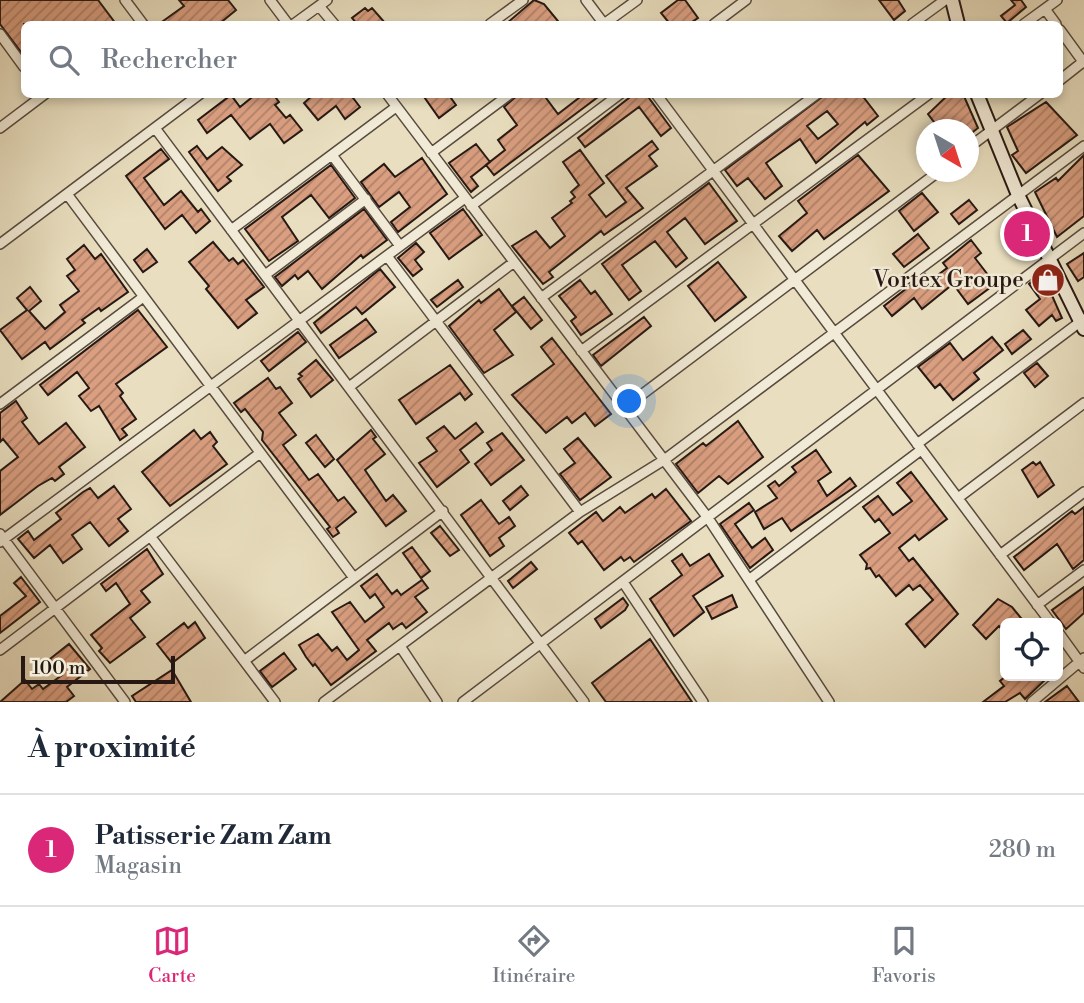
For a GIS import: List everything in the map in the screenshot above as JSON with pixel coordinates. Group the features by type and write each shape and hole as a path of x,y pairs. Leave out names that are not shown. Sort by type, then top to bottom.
{"main road":[{"path":"953,0 957,21"},
{"path":"978,98 1018,195 1083,323"}],"street":[{"path":"125,0 139,21"},
{"path":"270,0 286,21"},
{"path":"494,21 523,0"},
{"path":"586,0 602,21"},
{"path":"608,21 637,0"},
{"path":"717,21 746,0"},
{"path":"916,21 945,0"},
{"path":"1028,21 1058,0"},
{"path":"298,21 323,3 332,21"},
{"path":"1045,9 1054,21"},
{"path":"0,34 21,63"},
{"path":"1063,35 1084,62 1063,77"},
{"path":"0,128 40,98"},
{"path":"0,244 194,98"},
{"path":"431,153 505,98"},
{"path":"125,702 1,538 400,246 468,202 614,98"},
{"path":"659,98 1047,618"},
{"path":"541,298 812,98"},
{"path":"581,351 924,98"},
{"path":"979,140 1035,98"},
{"path":"232,230 332,155 392,99 708,518 829,702"},
{"path":"155,128 584,702"},
{"path":"324,702 580,512 664,460 1084,146"},
{"path":"332,155 400,246"},
{"path":"624,408 925,182"},
{"path":"67,194 142,298 354,578"},
{"path":"265,275 366,199"},
{"path":"463,702 1084,233"},
{"path":"387,256 580,512"},
{"path":"349,387 514,262"},
{"path":"0,404 142,298"},
{"path":"750,579 1083,323"},
{"path":"958,498 1084,402"},
{"path":"0,650 260,453"},
{"path":"1000,555 1084,492"},
{"path":"244,661 443,511"},
{"path":"150,536 275,702"},
{"path":"1037,605 1084,570"},
{"path":"623,582 703,702"},
{"path":"1032,702 1082,662 1063,638"},
{"path":"400,646 437,702"}],"building":[{"path":"0,0 98,0 114,21 21,21 21,52 0,24"},
{"path":"179,0 228,0 236,10 223,21 163,21 184,6"},
{"path":"534,0 544,4 558,21 510,21"},
{"path":"678,0 685,0 698,18 694,21 668,21 661,13"},
{"path":"879,0 898,0 905,11 894,20"},
{"path":"1011,0 1021,0 1026,7 1009,21 1005,21 1001,16 1015,5"},
{"path":"365,8 368,11 372,8 383,21 354,21 352,18"},
{"path":"227,98 233,98 240,107 251,98 276,98 279,102 275,105 286,118 290,115 302,130 284,143 270,124 250,139 231,115 207,133 198,120"},
{"path":"310,98 353,98 360,107 345,119 336,106 318,120 304,103"},
{"path":"425,98 451,98 456,105 439,118"},
{"path":"514,98 546,98 558,114 579,98 597,98 494,175 486,165 505,150 498,140 517,125 504,107"},
{"path":"629,98 649,98 671,128 661,136 639,107 585,147 578,138"},
{"path":"821,98 864,98 878,116 867,125 865,122 816,163 800,139 766,163 782,186 765,199 748,178 737,186 725,170","holes":["827,111 838,124 818,139 807,126"]},
{"path":"945,98 965,98 974,119 932,119 928,114"},
{"path":"1046,102 1077,135 1026,173 1012,155 1018,151 1007,127"},
{"path":"652,141 658,149 649,156 657,166 626,188 643,208 604,235 601,231 549,272 553,277 543,284 512,246 536,231 550,248 565,236 552,218 572,203 570,201 575,197 571,192 579,185 563,162 580,150 604,183 589,195 606,217 626,202 606,176"},
{"path":"476,144 490,162 471,177 478,186 471,192 449,163"},
{"path":"197,146 207,159 222,147 242,165 227,177 231,181 218,191 189,152"},
{"path":"161,149 169,159 144,178 164,205 181,191 198,212 201,209 210,221 196,233 182,215 165,229 126,176"},
{"path":"858,155 889,191 824,239 817,230 792,251 779,236 807,213 798,201"},
{"path":"1084,155 1084,216 1057,237 1035,192 1056,178 1058,181"},
{"path":"422,158 447,194 398,232 391,222 410,207 399,192 379,207 361,182 384,164 395,177"},
{"path":"331,165 355,198 329,218 311,195 282,217 298,241 269,261 245,229"},
{"path":"709,183 737,221 705,244 685,218 667,232 687,258 676,267 655,241 622,265 641,291 629,300 602,264"},
{"path":"922,193 938,212 914,231 899,211"},
{"path":"969,200 977,210 959,224 951,214"},
{"path":"364,209 387,240 363,258 361,255 322,289 308,271 298,279 295,275 282,286 275,277"},
{"path":"463,209 482,235 449,259 430,233"},
{"path":"918,234 929,248 904,267 893,254"},
{"path":"971,240 981,253 975,258 995,284 968,304 953,284 922,309 914,298 892,316 884,306 925,274 930,281 947,268 943,263"},
{"path":"213,242 229,261 233,258 238,264 243,260 264,287 246,300 257,313 238,328 206,289 209,286 189,262"},
{"path":"416,243 424,252 415,260 422,269 413,276 398,258"},
{"path":"84,245 95,259 101,254 128,292 101,311 99,308 82,320 85,323 50,349 45,342 22,359 0,330 27,310 17,298 30,287 41,301 29,311 45,329 65,312 60,305 79,291 67,276 75,270 67,259"},
{"path":"147,249 157,262 143,272 134,260"},
{"path":"1084,253 1084,277 1078,281 1067,264"},
{"path":"718,262 746,297 715,321 688,286"},
{"path":"380,269 395,287 362,314 356,307 321,333 314,323"},
{"path":"1042,273 1062,318 1056,321 1052,315 1039,326 1026,310 1040,299 1029,284"},
{"path":"458,280 463,287 437,307 431,300"},
{"path":"580,280 591,294 595,291 612,314 581,335 571,321 576,317 559,296"},
{"path":"499,289 516,312 494,330 513,355 484,373 449,326 479,300 481,303"},
{"path":"524,297 542,320 531,329 512,306"},
{"path":"138,310 167,347 116,384 123,393 120,396 136,419 122,429 127,435 120,440 99,406 91,411 79,396 89,388 77,372 48,395 40,385"},
{"path":"644,317 651,326 601,366 593,355"},
{"path":"366,319 376,332 339,358 330,345"},
{"path":"1023,330 1031,339 1012,354 1005,344"},
{"path":"298,332 306,342 269,371 261,361"},
{"path":"992,337 1003,350 974,373 979,379 953,400 940,384 935,388 918,367 950,343 963,360"},
{"path":"552,338 611,414 595,426 585,413 572,423 567,417 546,433 512,395 554,364 541,347"},
{"path":"316,360 333,380 311,397 298,379 302,376 299,374"},
{"path":"1037,363 1048,376 1035,387 1024,373"},
{"path":"450,365 472,394 465,400 460,393 416,424 399,400"},
{"path":"268,378 276,389 280,387 292,403 279,413 296,435 283,445 309,480 318,474 338,501 344,497 356,512 336,528 339,533 333,537 327,529 330,527 262,440 263,432 245,409 241,412 234,403"},
{"path":"16,401 27,418 22,422 39,444 66,423 85,447 59,467 64,474 55,481 52,478 38,486 0,515 0,471 18,457 3,439 0,442 0,413"},
{"path":"738,421 763,457 728,484 719,476 698,493 676,464 703,443 706,446"},
{"path":"476,423 483,432 460,450 469,462 437,487 419,463 437,451 427,438 444,426 455,439"},
{"path":"194,430 201,439 210,432 217,442 213,446 227,464 170,506 142,472"},
{"path":"371,430 376,437 373,439 385,454 365,470 386,501 393,495 406,511 386,526 337,460"},
{"path":"502,433 524,460 491,485 475,464 492,450 487,443"},
{"path":"316,435 334,459 325,467 306,443"},
{"path":"578,438 611,477 580,500 560,474 575,463 564,449"},
{"path":"816,450 831,472 818,481 827,496 850,478 856,486 791,531 782,518 764,529 755,512 777,498 768,486 775,481 779,486 796,472 792,467"},
{"path":"1033,462 1036,465 1040,462 1054,485 1038,497 1022,470"},
{"path":"911,472 947,519 919,540 915,535 899,548 909,561 913,558 958,614 925,647 906,624 933,600 920,585 913,590 909,585 896,596 879,575 876,577 870,568 866,569 867,564 860,555 890,533 879,519 875,522 863,507 878,496 893,515 912,501 897,483"},
{"path":"114,486 131,509 118,519 128,531 109,546 90,522 72,535 82,549 63,563 50,545 34,558 18,539 28,531 34,540 61,519 56,513 90,488 98,498"},
{"path":"521,486 528,495 510,510 503,501"},
{"path":"666,489 691,521 634,562 630,557 624,561 621,557 604,570 582,541 578,544 569,533 596,512 603,521 620,507 625,513 652,494 655,498"},
{"path":"481,500 499,524 509,517 515,526 499,538 504,546 490,556 461,515"},
{"path":"749,503 754,510 735,524 752,548 765,538 773,550 750,568 720,524"},
{"path":"1084,507 1084,560 1073,569 1057,544 1024,570 1014,557 1072,511 1075,514"},
{"path":"440,526 459,550 450,556 431,533"},
{"path":"412,547 430,571 421,578 403,553"},
{"path":"147,549 163,574 141,591 150,602 130,618 145,637 110,663 99,651 102,648 91,635 130,604 116,583 106,591 101,584"},
{"path":"682,554 690,566 709,554 723,576 693,596 704,612 674,636 650,599 682,575 672,561"},
{"path":"531,562 537,569 513,588 508,581"},
{"path":"377,574 392,594 397,590 401,595 422,580 428,588 415,597 427,612 406,628 402,623 393,629 389,623 367,640 376,651 331,685 315,664 313,666 299,645 318,634 332,651 337,647 347,660 359,650 332,612 350,602 365,622 384,607 375,594 370,598 361,586"},
{"path":"21,577 40,602 0,633 0,616 26,596 14,583"},
{"path":"1084,587 1084,613 1066,629 1063,618 1058,618 1052,610"},
{"path":"732,595 737,607 712,619 706,607"},
{"path":"623,598 628,605 625,610 601,628 595,619"},
{"path":"998,599 1012,607 1021,618 1000,618 1000,627 986,639 973,625"},
{"path":"195,622 205,638 172,663 157,644 184,623 188,628"},
{"path":"650,639 692,702 606,702 592,683"},
{"path":"69,644 90,669 67,687 74,696 66,702 0,702 25,680 32,689 39,684 43,689 62,675 50,659"},
{"path":"284,653 296,669 272,687 260,671"},
{"path":"172,670 191,702 136,702 132,696"},
{"path":"1000,681 1044,681 1025,699 1020,693 1005,702 983,702 1004,686"},
{"path":"1067,686 1079,702 1045,702"}],"place":[{"name":"Patisserie Zam Zam","path":"1027,234"},
{"name":"Vortex Groupe","path":"1048,280"}]}
